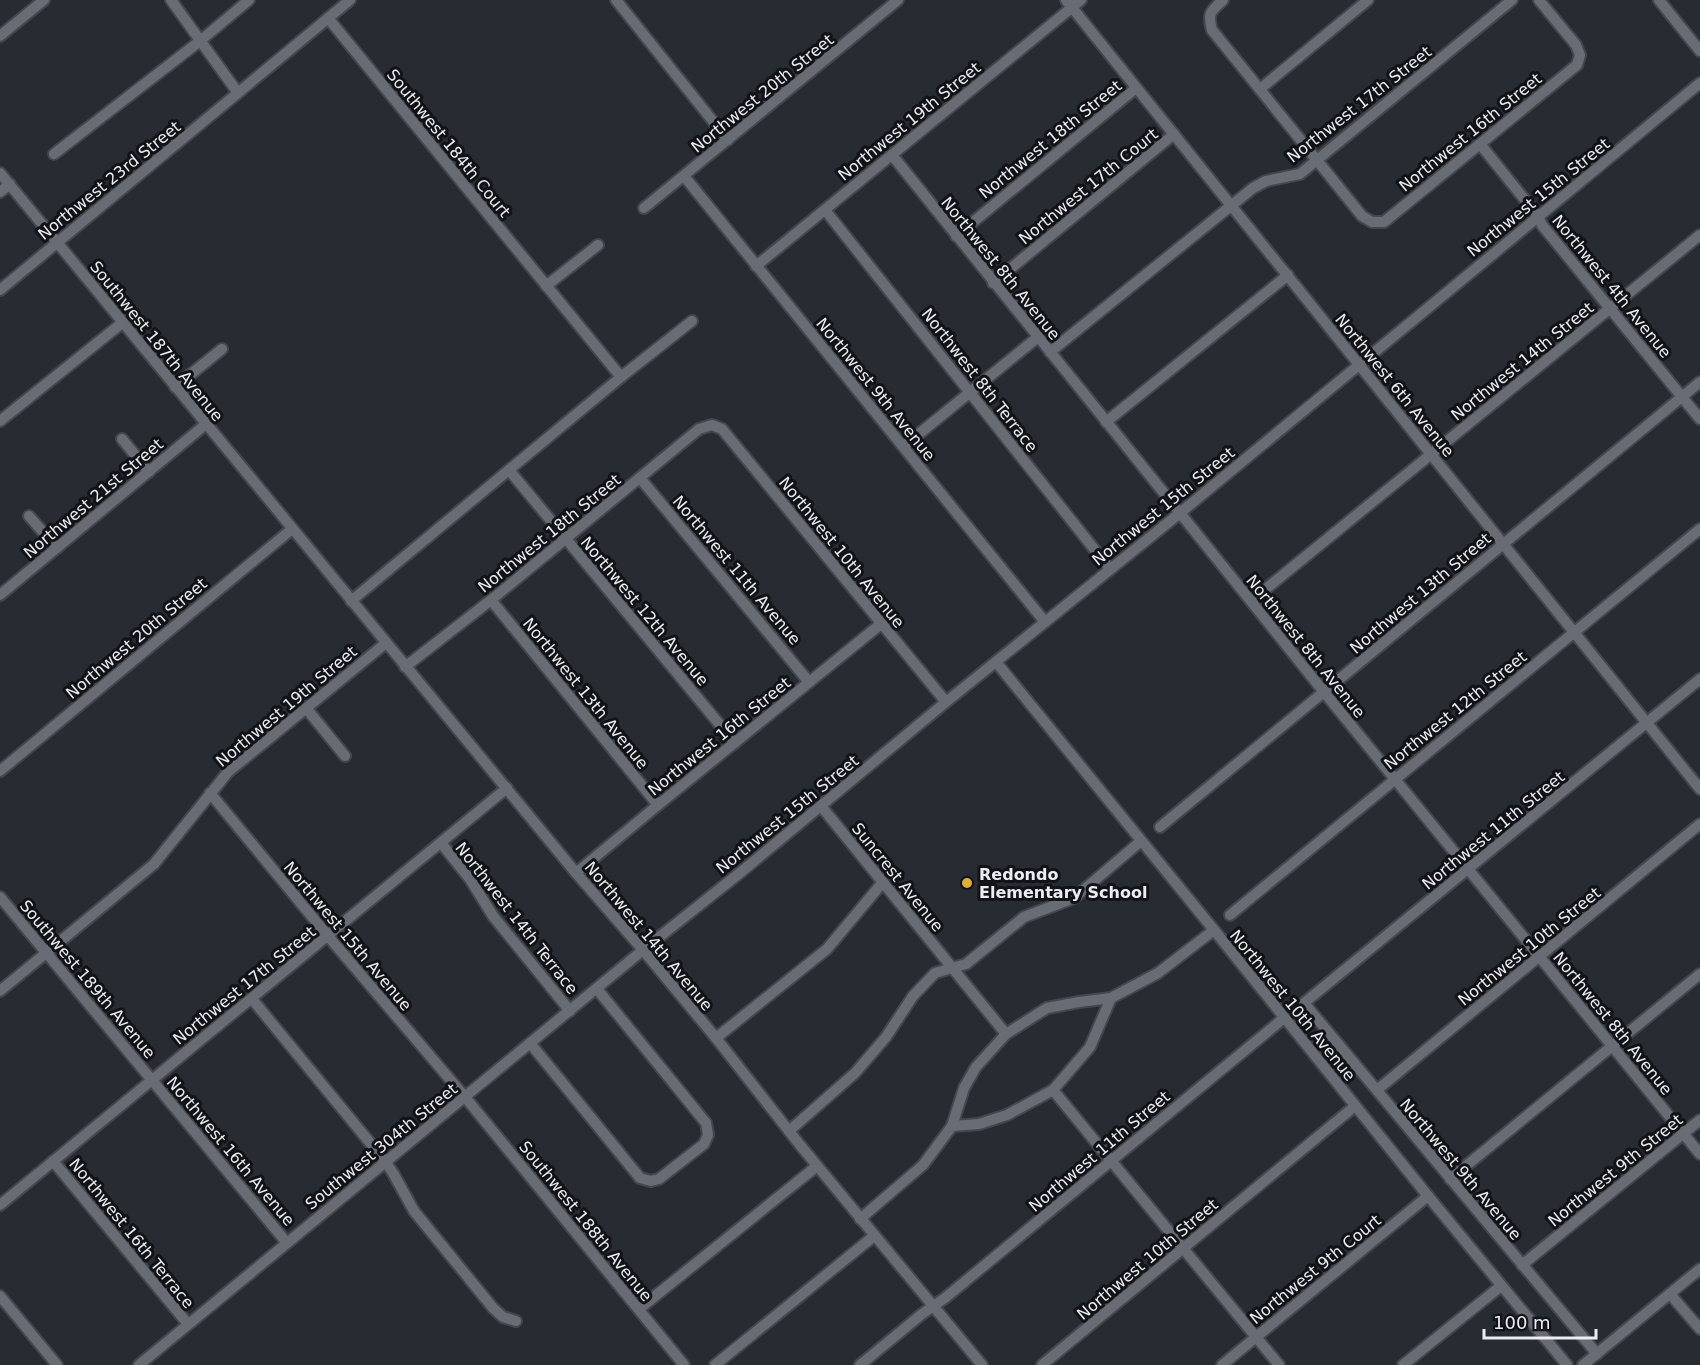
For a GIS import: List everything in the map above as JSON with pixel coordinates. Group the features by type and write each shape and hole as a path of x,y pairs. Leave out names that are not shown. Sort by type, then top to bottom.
{"street":[{"path":"0,36 44,0"},
{"path":"171,0 238,93"},
{"path":"54,154 200,41 249,0"},
{"name":"Northwest 23rd Street","path":"0,290 350,0"},
{"path":"616,0 728,140"},
{"name":"Northwest 20th Street","path":"644,208 898,0"},
{"path":"1223,0 1212,9 1209,19 1212,30 1317,159"},
{"path":"1260,89 1368,0"},
{"name":"Northwest 17th Street","path":"1050,352 1253,188 1266,181 1300,174 1512,0"},
{"name":"Northwest 16th Street","path":"1317,159 1362,216 1372,222 1384,222 1577,65 1580,55 1576,45 1539,0"},
{"path":"1659,0 1700,51"},
{"name":"Northwest 6th Avenue","path":"1073,2 1136,88 1700,789"},
{"name":"Northwest 19th Street","path":"756,266 1073,2"},
{"name":"Southwest 184th Court","path":"328,18 621,377"},
{"name":"Northwest 15th Street","path":"643,950 1180,513 1700,83"},
{"name":"Northwest 18th Street","path":"956,236 1136,88"},
{"name":"Northwest 17th Court","path":"993,283 1174,134"},
{"name":"Northwest 4th Avenue","path":"1480,144 1538,216 1542,225 1700,419"},
{"name":"Northwest 8th Avenue","path":"892,155 1251,602 1700,1154"},
{"name":"Southwest 187th Avenue","path":"0,172 292,529"},
{"name":"Northwest 9th Avenue","path":"684,176 1045,622"},
{"path":"0,192 10,184"},
{"name":"Northwest 8th Terrace","path":"825,210 1110,569"},
{"name":"Northwest 14th Street","path":"1251,602 1700,235"},
{"path":"546,286 598,245"},
{"path":"1107,422 1288,275"},
{"path":"351,601 692,321"},
{"path":"0,421 122,323"},
{"path":"904,446 1038,337"},
{"path":"175,387 222,349"},
{"name":"Northwest 13th Street","path":"1160,826 1700,382"},
{"name":"Northwest 21st Street","path":"0,595 206,424"},
{"name":"Northwest 18th Street","path":"405,667 491,600 699,429 712,424"},
{"name":"Northwest 10th Avenue","path":"712,424 722,429 946,702"},
{"path":"122,439 149,472"},
{"name":"Northwest 12th Avenue","path":"509,470 735,743"},
{"name":"Northwest 11th Avenue","path":"640,478 809,682"},
{"path":"29,516 57,548"},
{"name":"Northwest 20th Street","path":"0,771 292,529"},
{"name":"Northwest 14th Avenue","path":"292,529 576,873 716,1038 860,1219 982,1365"},
{"name":"Northwest 12th Street","path":"1230,915 1700,529"},
{"name":"Northwest 13th Avenue","path":"491,600 658,804"},
{"name":"Northwest 16th Street","path":"576,873 882,623"},
{"name":"Northwest 19th Street","path":"0,990 154,864 228,772 386,643"},
{"name":"Northwest 10th Avenue","path":"996,662 1567,1365"},
{"name":"Northwest 11th Street","path":"1304,1003 1700,679"},
{"path":"306,708 345,756"},
{"name":"Northwest 17th Street","path":"0,1205 507,789"},
{"name":"Northwest 15th Avenue","path":"210,793 465,1097"},
{"name":"Suncrest Avenue","path":"821,806 952,966"},
{"name":"Northwest 10th Street","path":"1377,1090 1700,824"},
{"path":"789,1131 855,1073 886,1037 913,996 935,973 952,966 966,964 1024,917 1074,898 1141,841"},
{"name":"Northwest 14th Terrace","path":"441,843 470,879 493,916 570,1011"},
{"path":"716,1038 827,949 883,882"},
{"name":"Southwest 189th Avenue","path":"0,897 152,1080"},
{"path":"860,1219 923,1165 952,1126 964,1088 976,1067 1006,1034 1047,1008 1111,998 1158,973 1214,930"},
{"name":"Southwest 304th Street","path":"139,1365 643,950"},
{"path":"952,966 1006,1034"},
{"path":"1450,1179 1700,974"},
{"path":"530,1043 640,1178 651,1181 659,1179 704,1144 708,1135 706,1124 597,989"},
{"path":"952,1126 979,1124 1007,1115 1053,1090 1090,1047 1111,998"},
{"path":"252,999 385,1161 414,1211 503,1317 516,1321"},
{"name":"Northwest 9th Avenue","path":"1304,1003 1597,1354"},
{"name":"Northwest 11th Street","path":"860,1365 1284,1018"},
{"name":"Northwest 16th Avenue","path":"152,1080 287,1242"},
{"path":"1053,1090 1279,1365"},
{"name":"Southwest 188th Avenue","path":"465,1097 684,1365"},
{"name":"Northwest 10th Street","path":"1042,1365 1355,1106"},
{"name":"Northwest 9th Street","path":"1522,1265 1700,1120"},
{"name":"Northwest 16th Terrace","path":"53,1161 188,1324"},
{"path":"639,1310 817,1166"},
{"name":"Northwest 9th Court","path":"1222,1365 1428,1196"},
{"path":"715,1365 874,1236"},
{"path":"1583,1365 1700,1269"},
{"path":"1403,1365 1501,1286"},
{"path":"1670,1294 1700,1329"},
{"path":"0,1296 57,1365"}],"place":[{"name":"Redondo Elementary School","path":"967,883"}]}
